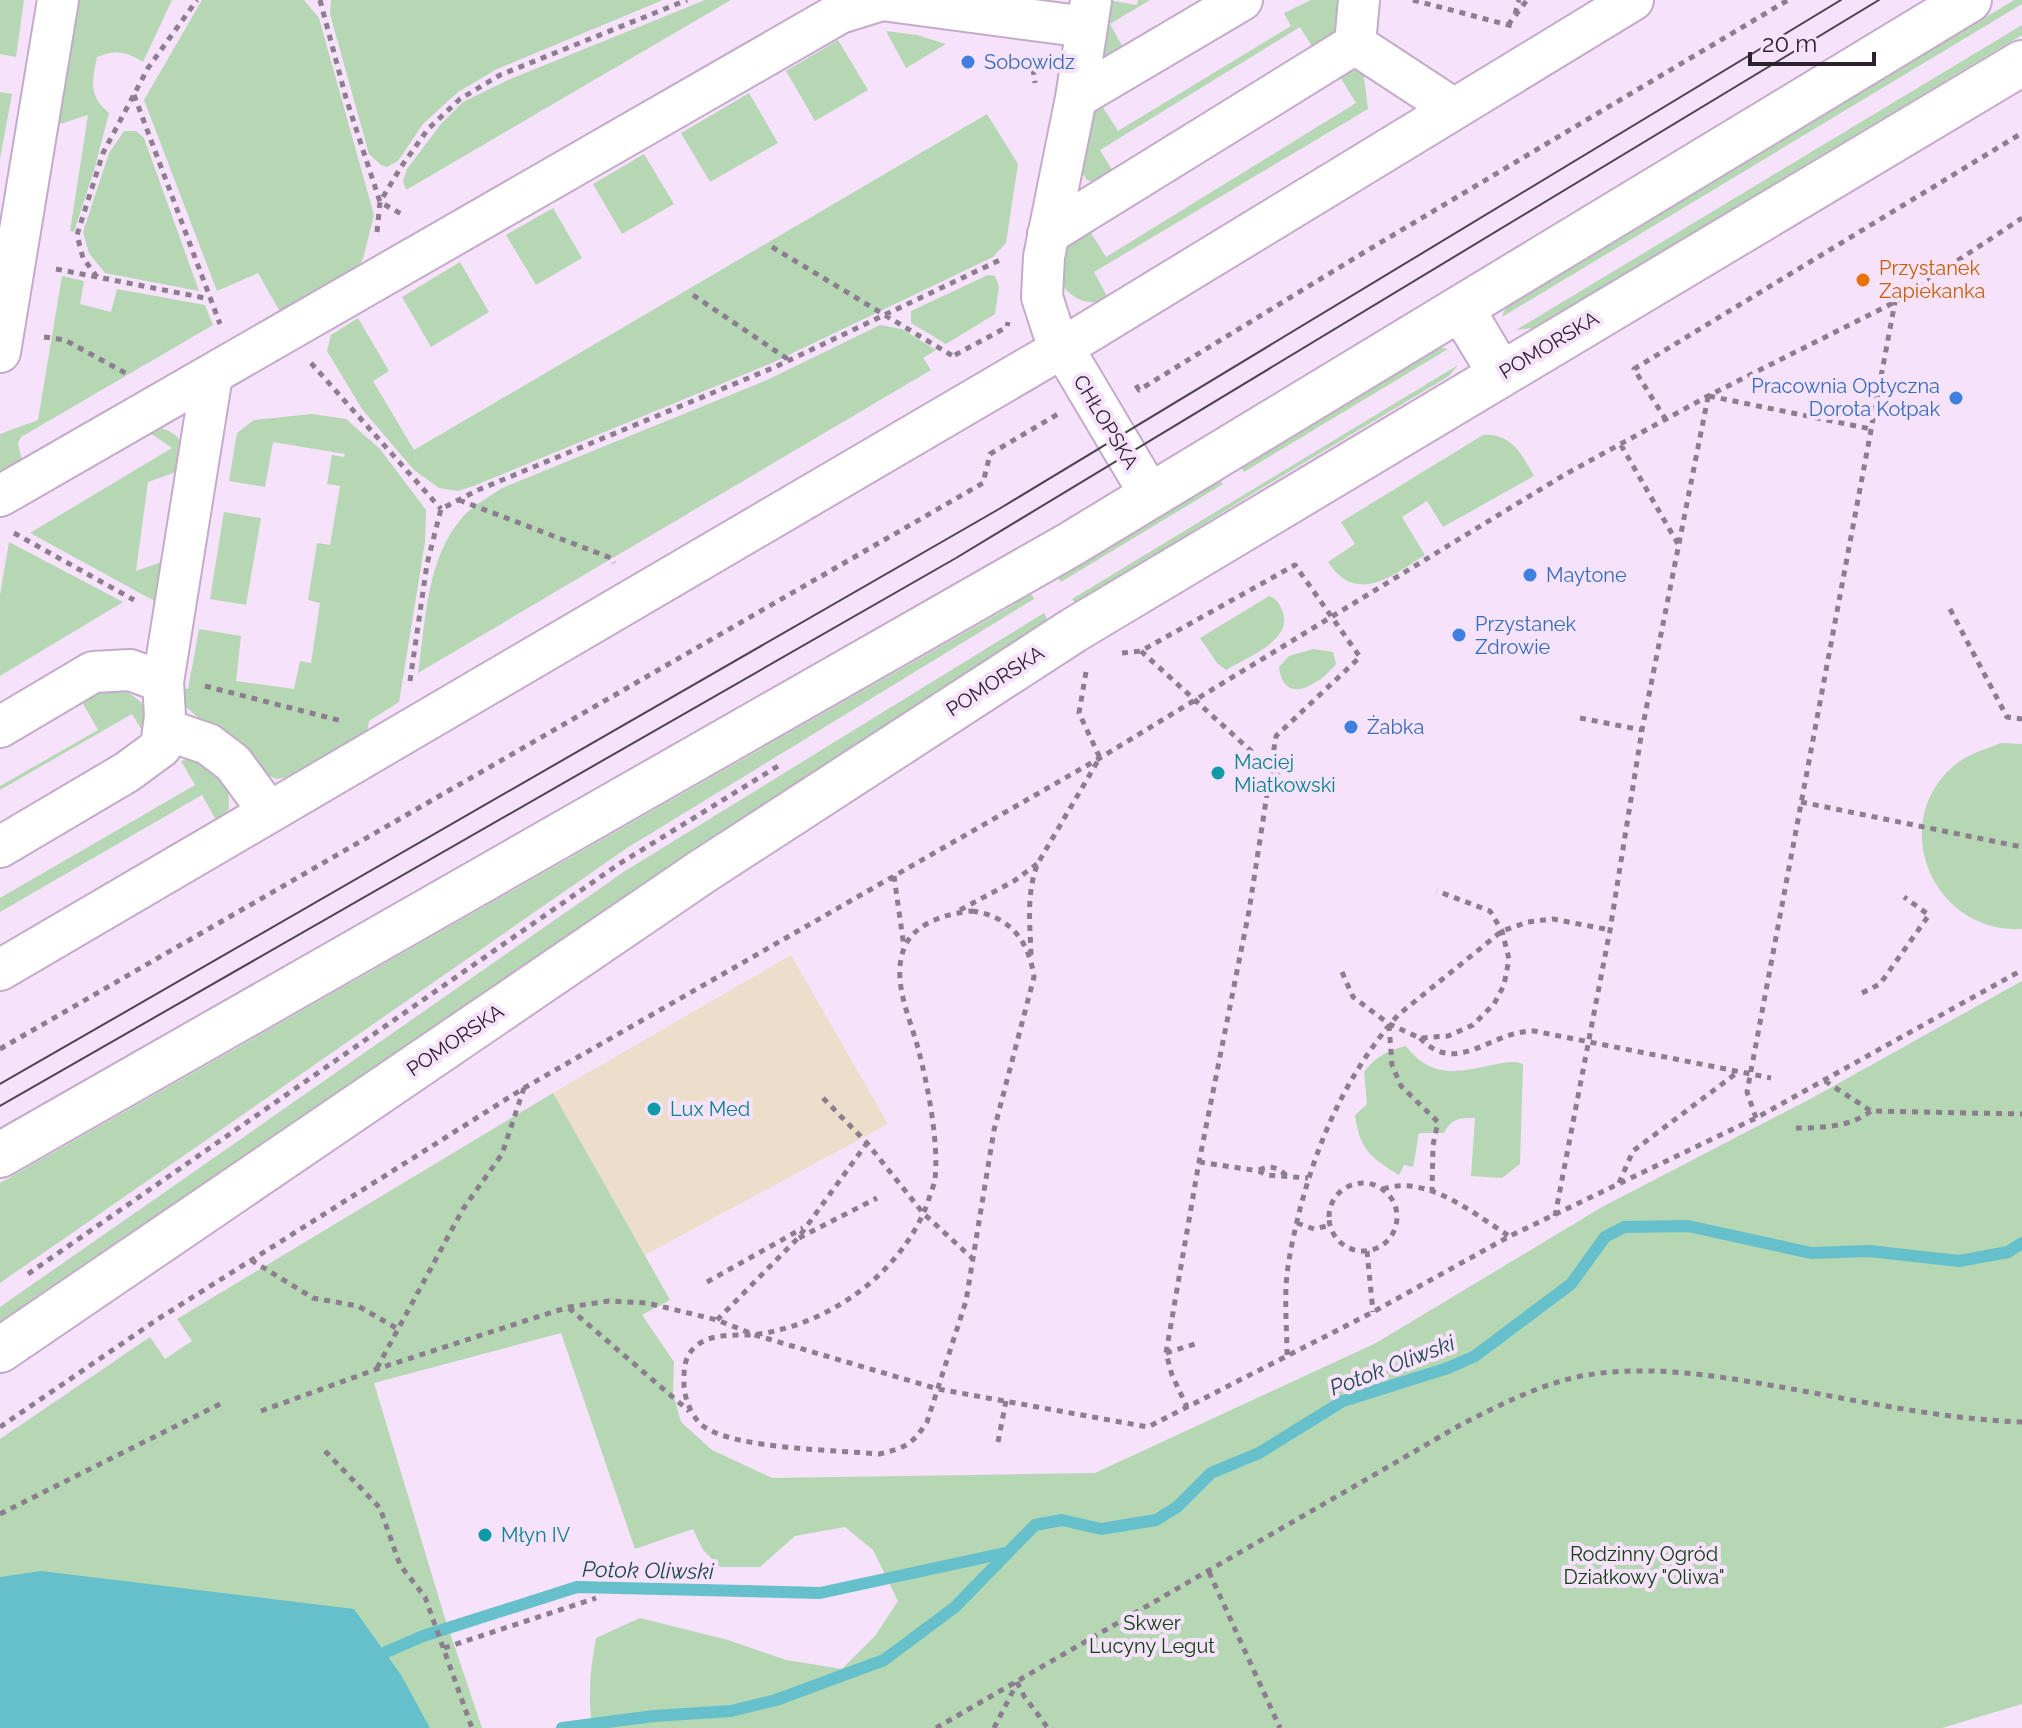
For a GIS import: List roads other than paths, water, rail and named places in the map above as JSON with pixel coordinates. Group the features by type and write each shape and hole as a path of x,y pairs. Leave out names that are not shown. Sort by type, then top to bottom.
{"main road":[{"path":"0,1155 1151,496 1969,0"},
{"name":"POMORSKA","path":"0,1350 703,871 1074,630 2022,63"},
{"path":"1461,308 1500,373"}],"street":[{"path":"2,340 58,0"},
{"path":"7,514 171,398 827,20 882,0 1088,14"},
{"path":"1076,98 1242,0"},
{"path":"1355,44 1359,0"},
{"path":"0,970 1062,348 1633,0"},
{"name":"CHŁOPSKA","path":"1088,14 1076,98 1048,234 1042,297 1045,312 1062,348 1151,496"},
{"path":"1355,44 1454,109"},
{"path":"1048,234 1355,44"},
{"path":"0,847 127,772 161,747 182,678 174,622 224,368"},
{"path":"0,727 93,672 130,670 182,678"},
{"path":"164,729 208,744 233,763 269,812"}],"water":[{"path":"41,1571 354,1609 401,1675 430,1728 0,1728 0,1577"}],"waterway":[{"name":"Potok Oliwski","path":"562,1728 654,1716 731,1711 776,1700 884,1660 955,1607 1035,1525 1062,1520 1101,1529 1156,1520 1177,1507 1211,1473 1259,1453 1343,1401 1448,1368 1475,1356 1571,1284 1605,1237 1624,1227 1688,1226 1811,1253 1869,1251 1959,1261 2008,1252 2022,1243"},
{"name":"Potok Oliwski","path":"377,1664 386,1652 423,1636 577,1587 820,1593 1005,1553"}],"tram line":[{"path":"0,1084 999,509 1841,0"},
{"path":"0,1106 956,558 1879,0"}],"place":[{"name":"Sobowidz","path":"968,62"},
{"name":"Przystanek Zapiekanka","path":"1863,280"},
{"name":"Pracownia Optyczna Dorota Kołpak","path":"1956,398"},
{"name":"Maytone","path":"1530,575"},
{"name":"Przystanek Zdrowie","path":"1459,635"},
{"name":"Żabka","path":"1351,727"},
{"name":"Maciej Miatkowski","path":"1218,773"},
{"name":"Lux Med","path":"654,1109"},
{"name":"Młyn IV","path":"485,1535"}],"park label":[{"name":"Rodzinny Ogród Działkowy \"Oliwa\"","path":"1644,1566"},
{"name":"Skwer Lucyny Legut","path":"1152,1634"}]}
